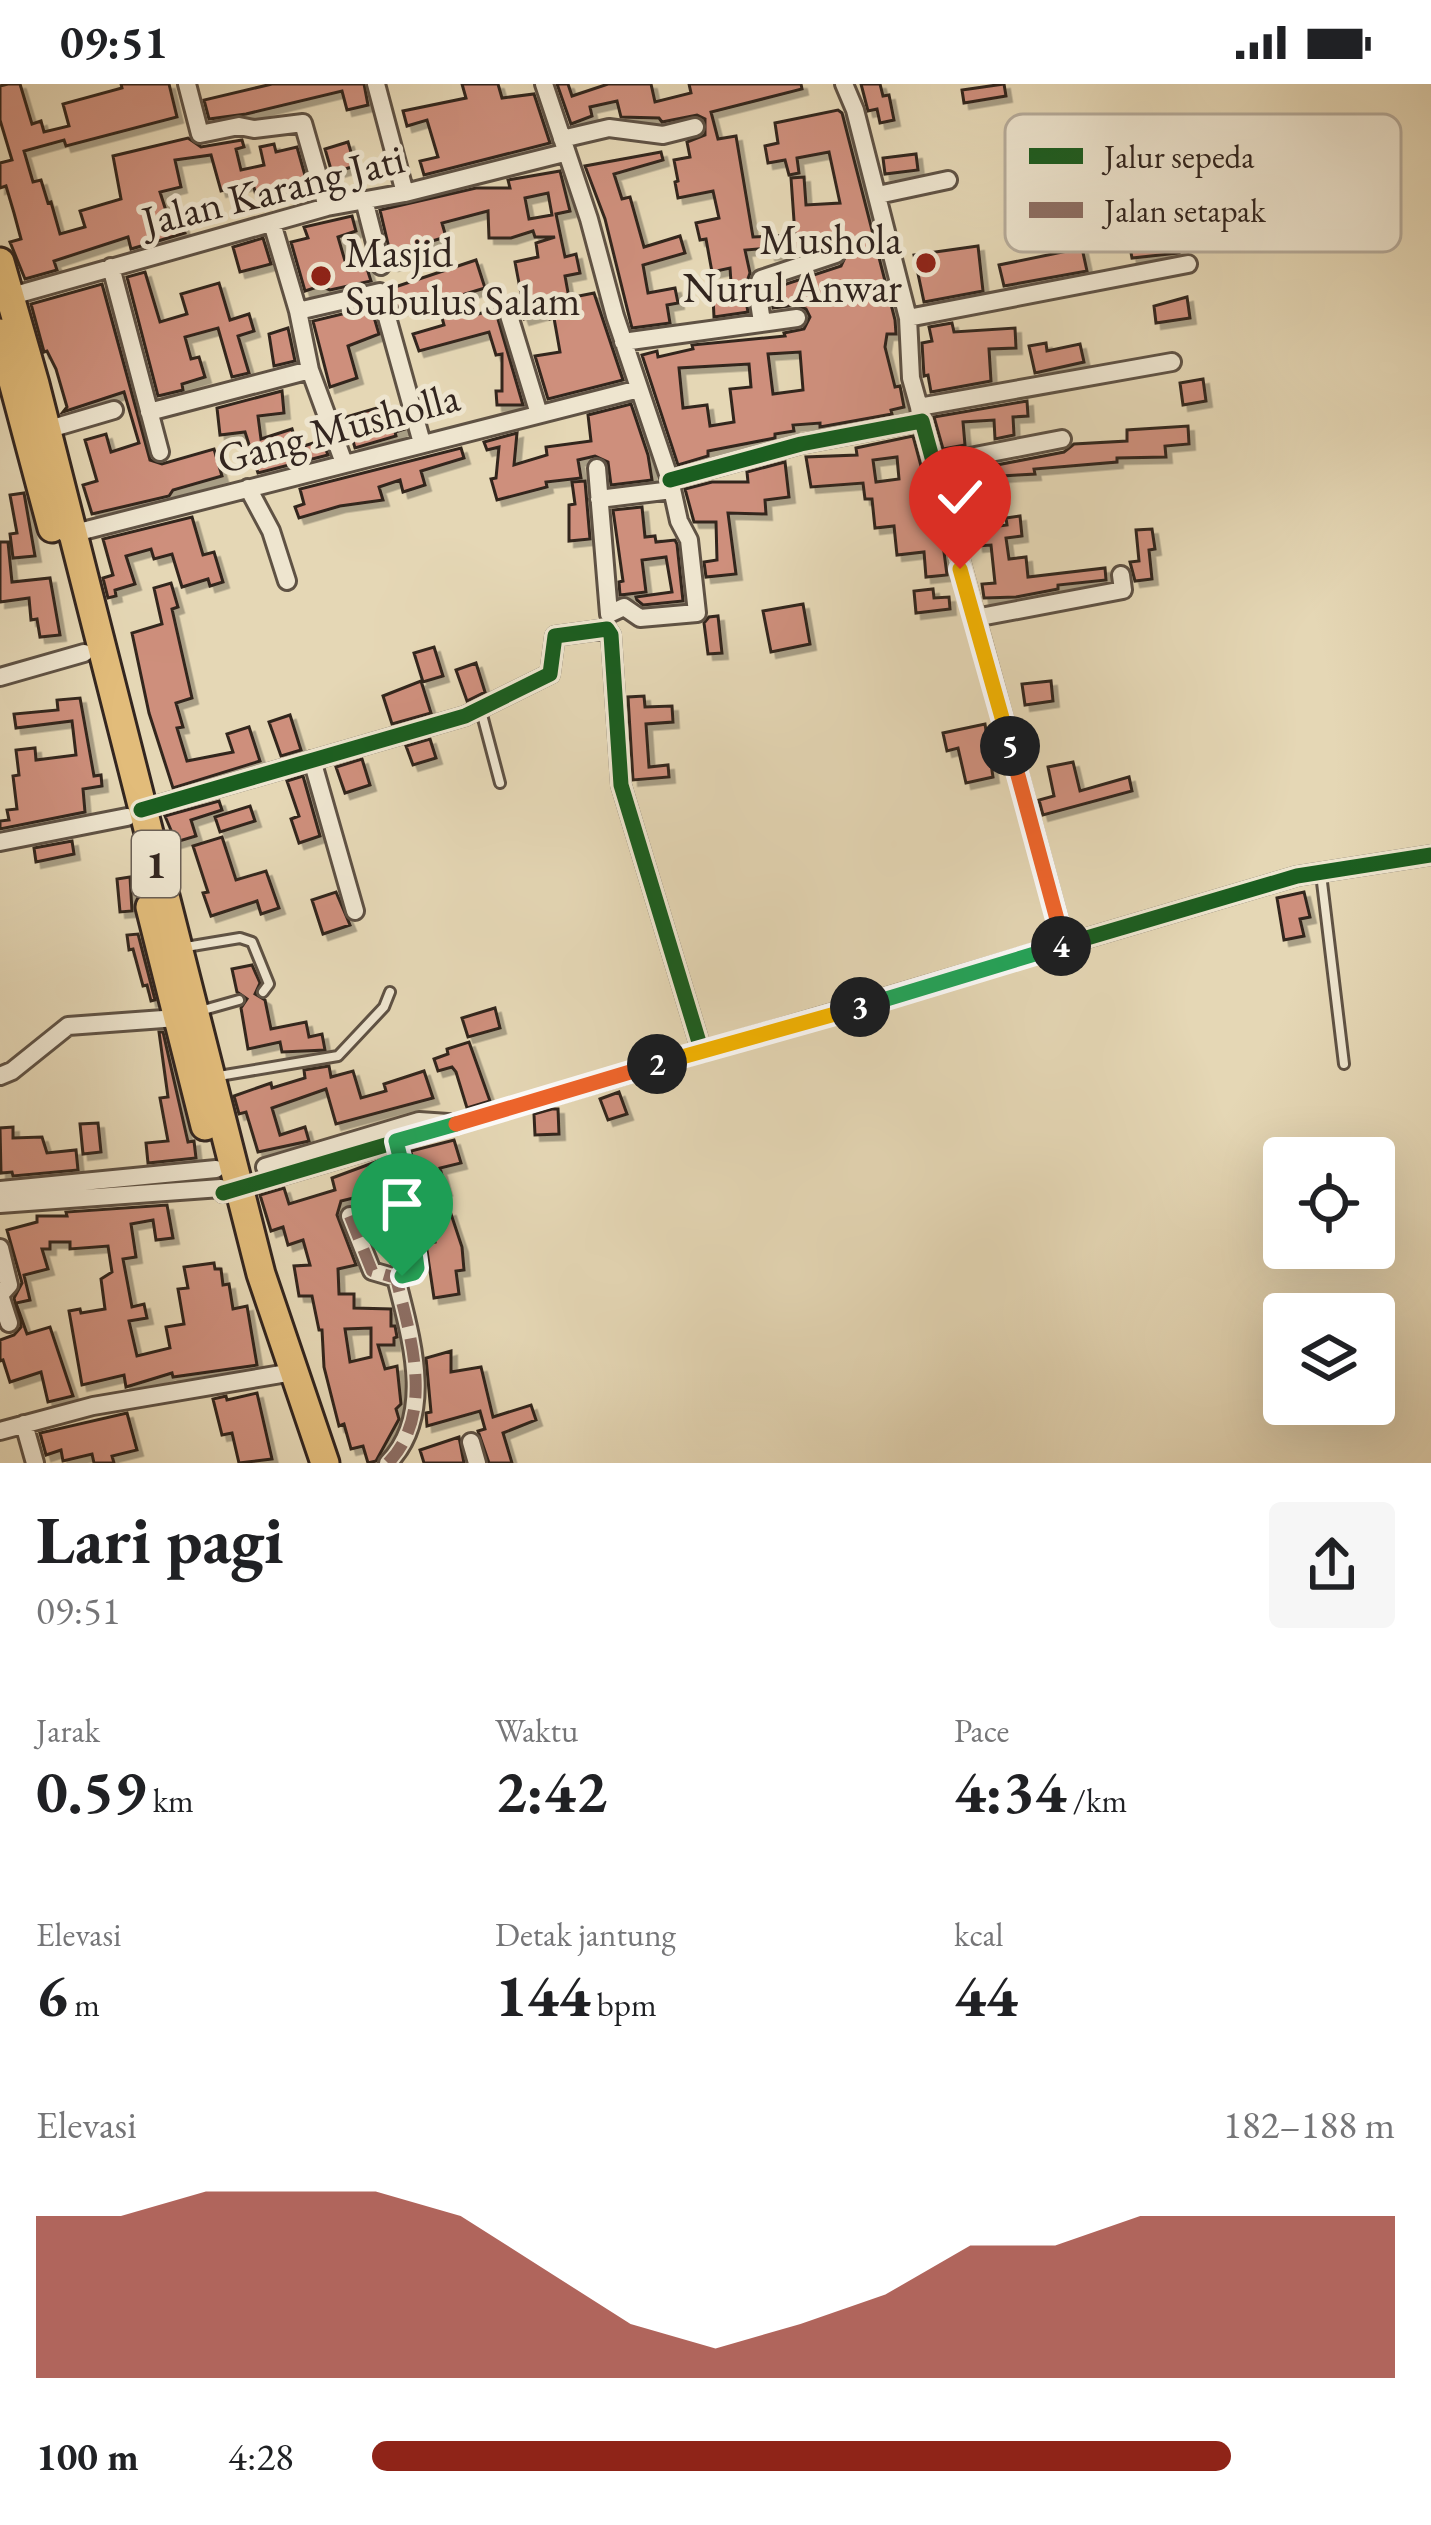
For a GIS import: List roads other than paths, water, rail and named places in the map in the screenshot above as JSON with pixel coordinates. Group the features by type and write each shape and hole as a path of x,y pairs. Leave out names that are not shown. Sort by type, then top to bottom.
{"highway":[{"name":"1","path":"0,262 18,397 46,430 84,653 131,803"},
{"name":"1","path":"0,333 63,536 227,1183 308,1463"},
{"name":"1","path":"186,1015 212,1078 227,1183"},
{"name":"1","path":"286,1374 325,1463"}],"street":[{"path":"187,84 200,134 239,126 254,129 303,123 327,208"},
{"path":"376,84 405,193"},
{"path":"544,84 689,540 698,610 684,616 636,618 624,608 610,614 597,468"},
{"path":"844,84 855,110 908,318 910,378 1064,945"},
{"name":"Jalan Karang Jati","path":"5,297 327,208 405,193 609,128 663,135 695,127"},
{"path":"878,195 948,180"},
{"path":"364,200 381,266"},
{"path":"272,223 310,370 344,463"},
{"path":"762,322 757,289 761,279 836,254"},
{"path":"908,318 1187,264"},
{"path":"111,267 160,452"},
{"path":"298,311 380,292 422,442"},
{"path":"507,309 539,413"},
{"path":"623,342 796,318"},
{"path":"599,499 672,485 920,414 1172,362"},
{"path":"149,412 310,370"},
{"name":"Gang Musholla","path":"63,536 639,388"},
{"path":"46,430 114,410"},
{"path":"934,464 1062,439"},
{"path":"248,488 271,531 287,581"},
{"path":"975,618 1123,590 1121,575"},
{"path":"0,842 131,803 312,760 480,709 550,674 555,636 603,628 610,632 621,785 702,1052"},
{"path":"0,677 84,653"},
{"path":"312,760 355,911"},
{"path":"0,1204 227,1183 454,1125 1321,872 1431,855"},
{"path":"0,1076 68,1026 186,1015"},
{"path":"0,1190 227,1183 419,1121 454,1125"},
{"path":"350,1216 372,1270 396,1278 414,1273 405,1177 396,1141"},
{"path":"0,1248 9,1285 0,1295 9,1323"},
{"path":"388,1463 407,1432 416,1398 410,1331 396,1278"},
{"path":"0,1431 94,1406 286,1374"},
{"path":"24,1424 35,1462"},
{"path":"471,1442 477,1463"}],"lane":[{"path":"480,709 500,783"},
{"path":"1321,872 1343,1064"},
{"path":"171,950 240,938 252,942 268,985 263,992"},
{"path":"212,1078 338,1056 386,1005 390,992"},
{"path":"186,1015 239,1000"}],"place":[{"name":"Mushola Nurul Anwar","path":"926,263"},
{"name":"Masjid Subulus Salam","path":"321,276"}]}
